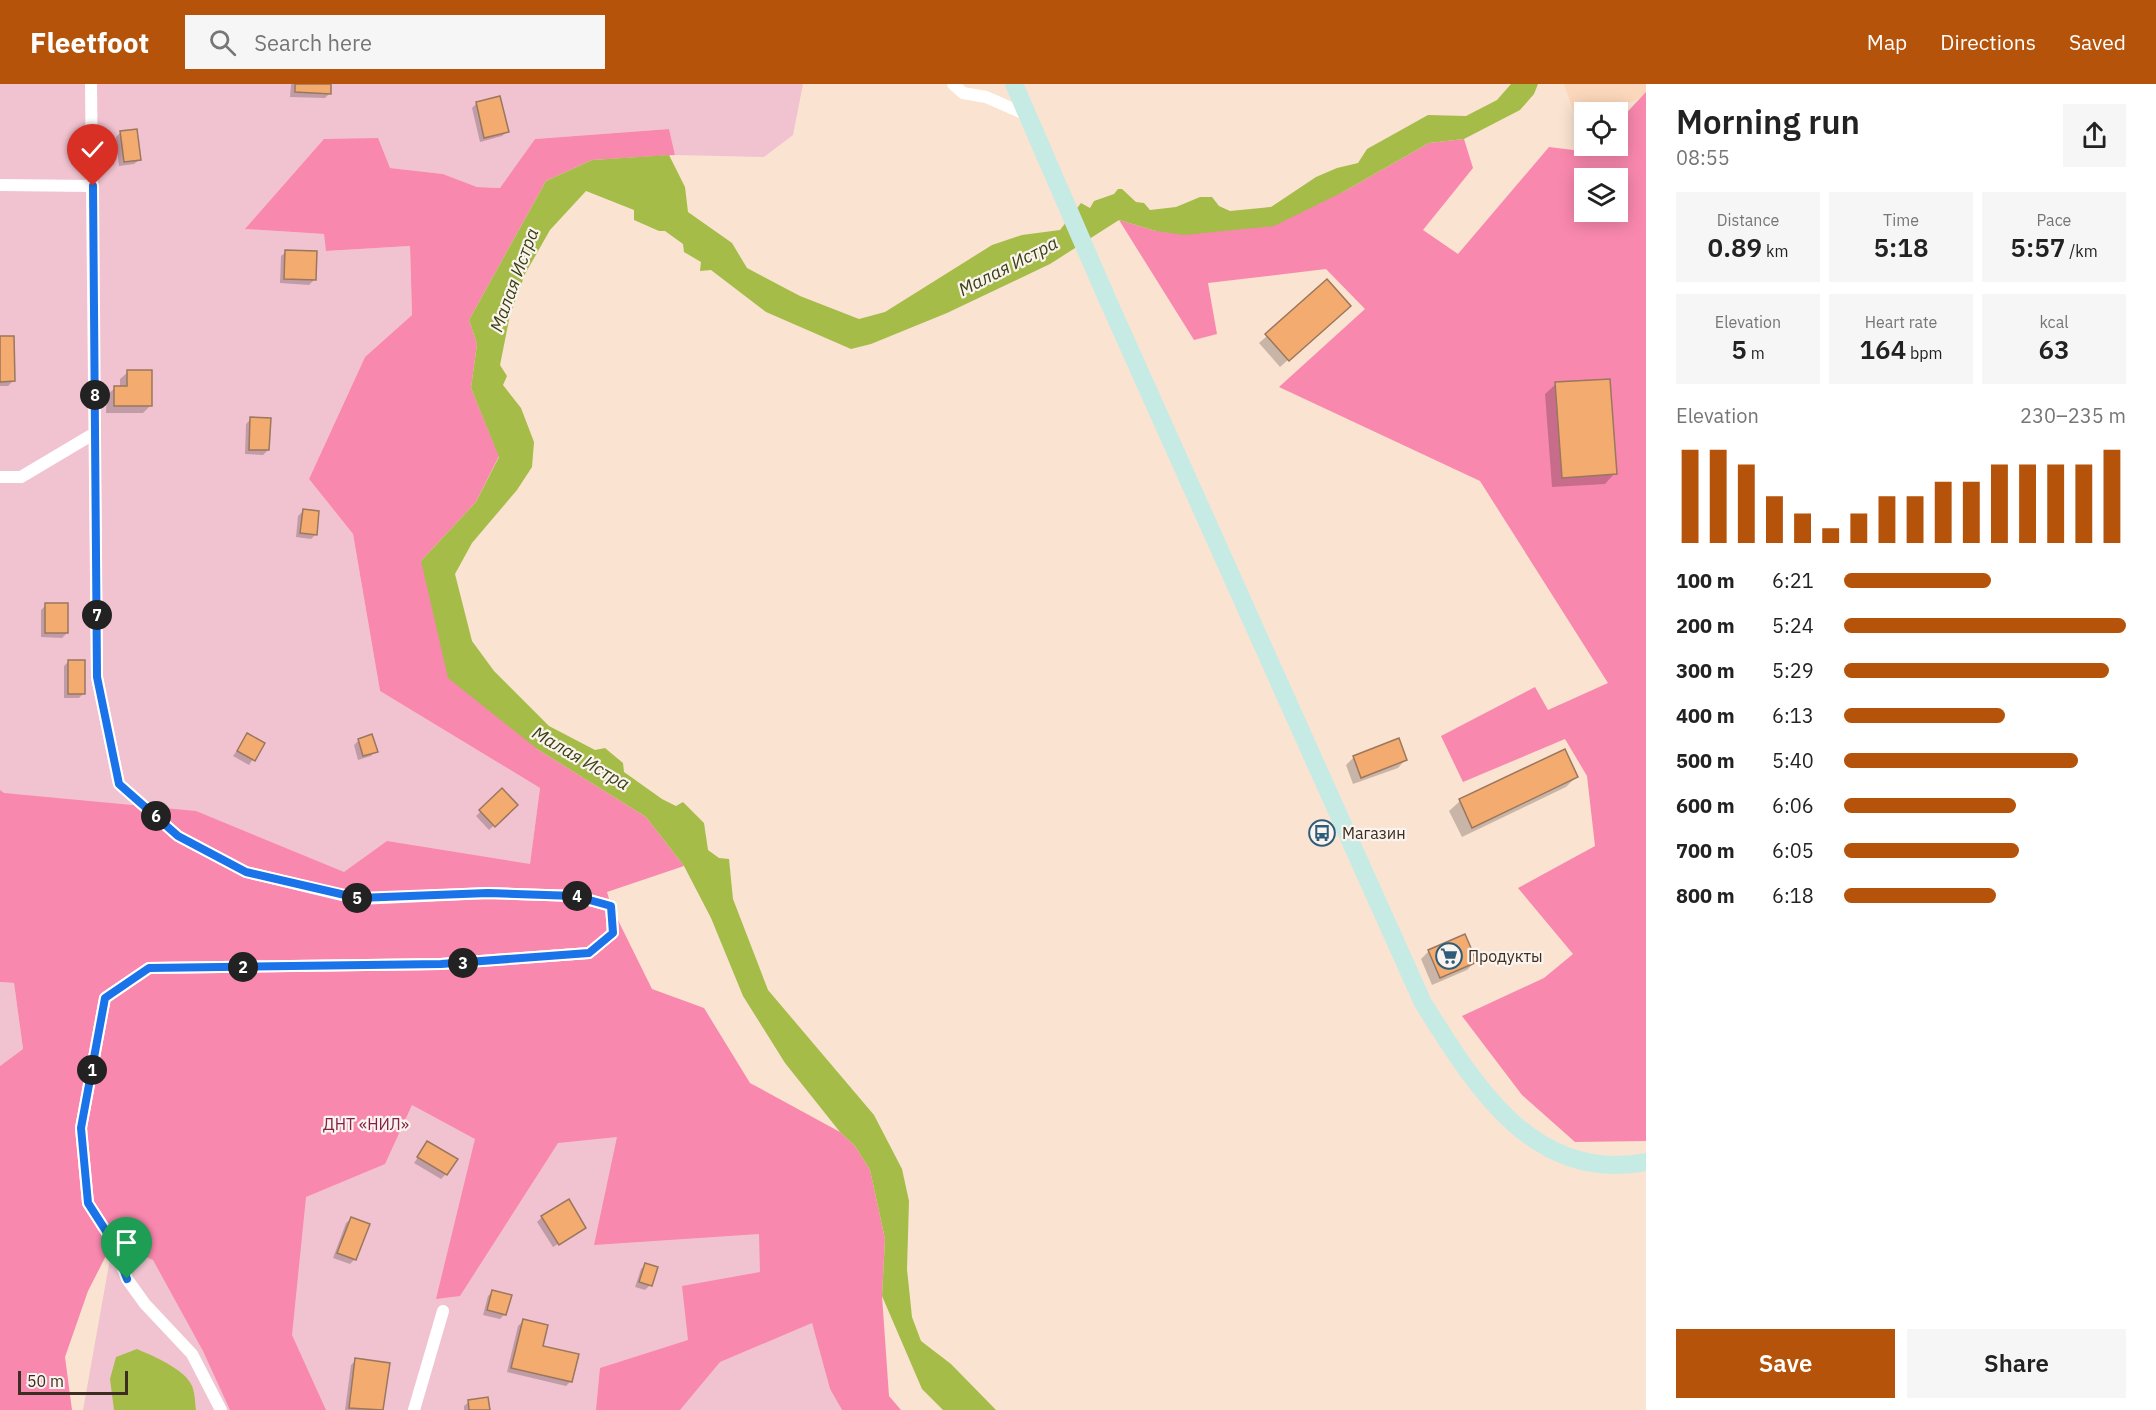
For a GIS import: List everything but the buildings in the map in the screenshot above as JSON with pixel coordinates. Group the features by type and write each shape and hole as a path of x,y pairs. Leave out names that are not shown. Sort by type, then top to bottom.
{"main road":[{"path":"1014,84 1109,303 1423,1003 1453,1050 1498,1110 1526,1136 1559,1154 1586,1162 1611,1165 1646,1162"}],"street":[{"path":"91,84 97,677 119,784 178,836 246,872 358,898 488,893 575,896 611,906 613,933 589,953 441,964 149,968 105,998 81,1128 88,1203 113,1242 127,1279 145,1304 192,1354 221,1410"},
{"path":"953,84 963,93 986,97 1027,115"},
{"path":"0,185 93,186"},
{"path":"0,477 21,477 95,433"},
{"path":"414,1410 443,1311"}],"shaded area":[{"path":"1564,84 1646,84 1646,96 1628,103 1574,102 1574,113"}],"green space":[{"name":"ДНТ «НИЛ»","path":"0,84 803,84 793,135 764,157 675,155 669,129 535,139 501,188 477,187 443,174 389,168 246,229 325,234 327,251 410,246 412,315 365,357 309,479 353,534 380,691 540,788 530,865 771,1169 830,1389 842,1410 83,1410 113,1242 0,793"},
{"path":"1646,92 1646,1141 1575,1142 1522,1095 1462,1016 1544,978 1573,954 1518,888 1595,846 1587,776 1565,739 1463,782 1441,736 1535,687 1548,710 1608,683 1480,481 1279,387 1365,309 1326,269 1208,283 1217,334 1194,340 1119,220 1156,231 1343,192 1429,143 1464,139 1473,168 1423,230 1458,254 1549,147 1574,150 1574,156 1628,156 1628,111"},
{"path":"669,129 675,155 592,160 546,181 469,320 477,344 471,388 499,456 476,502 421,561 537,749 646,817 684,866 607,892 611,906 652,989 704,1008 750,1083 840,1132 855,1146 870,1170 885,1239 882,1296 889,1396 901,1410 842,1410 830,1389 812,1323 720,1362 680,1410 596,1410 600,1368 688,1340 682,1286 760,1272 759,1234 594,1245 617,1137 558,1143 460,1296 436,1299 475,1139 412,1105 385,1164 306,1197 292,1335 326,1410 230,1410 203,1351 153,1260 113,1242 88,1291 65,1357 72,1410 0,1410 0,1066 23,1049 14,983 0,982 0,790 4,793 196,811 344,872 387,841 530,864 540,788 380,691 353,534 309,479 365,357 412,315 410,246 326,251 324,234 245,229 324,139 378,138 390,168 443,174 477,187 500,188 535,139"},
{"path":"0,982 14,983 23,1049 0,1066"}],"water":[{"name":"Малая Истра","path":"1511,84 1538,84 1534,94 1520,110 1464,139 1429,143 1343,192 1274,226 1184,235 1156,231 1119,220 1050,264 947,313 871,344 851,349 766,312 711,270 700,271 701,262 684,252 683,244 665,231 659,231 634,220 634,210 586,191 550,230 525,274 510,315 500,365 507,376 503,385 521,408 534,442 532,467 517,490 472,543 455,574 472,641 494,671 549,726 595,750 605,748 623,763 624,772 662,799 676,806 683,802 704,823 708,850 719,858 729,859 733,899 768,990 874,1115 902,1169 909,1201 907,1269 912,1317 921,1341 951,1364 996,1410 943,1410 922,1389 882,1296 885,1239 870,1170 855,1146 840,1132 785,1063 743,996 711,918 684,866 646,817 537,749 448,678 421,561 476,502 499,457 471,388 477,344 469,320 546,181 592,160 669,155 685,187 688,212 732,243 747,268 800,296 859,319 885,312 992,245 1022,235 1060,230 1081,203 1090,208 1094,201 1114,194 1118,189 1122,189 1136,202 1144,203 1150,210 1176,207 1200,197 1212,197 1219,206 1230,211 1271,207 1316,177 1337,168 1358,163 1367,149 1428,115 1466,116 1497,100"},
{"path":"137,1349 183,1374 192,1386 196,1410 114,1410 110,1379 116,1357"}],"place":[{"name":"Магазин","path":"1322,833"},
{"name":"Продукты","path":"1449,956"}],"route":[{"path":"93,186 97,677 119,784 178,836 246,872 358,898 488,893 575,896 611,906 613,933 589,953 441,964 149,968 105,998 81,1128 88,1203 113,1242 127,1279"}]}
